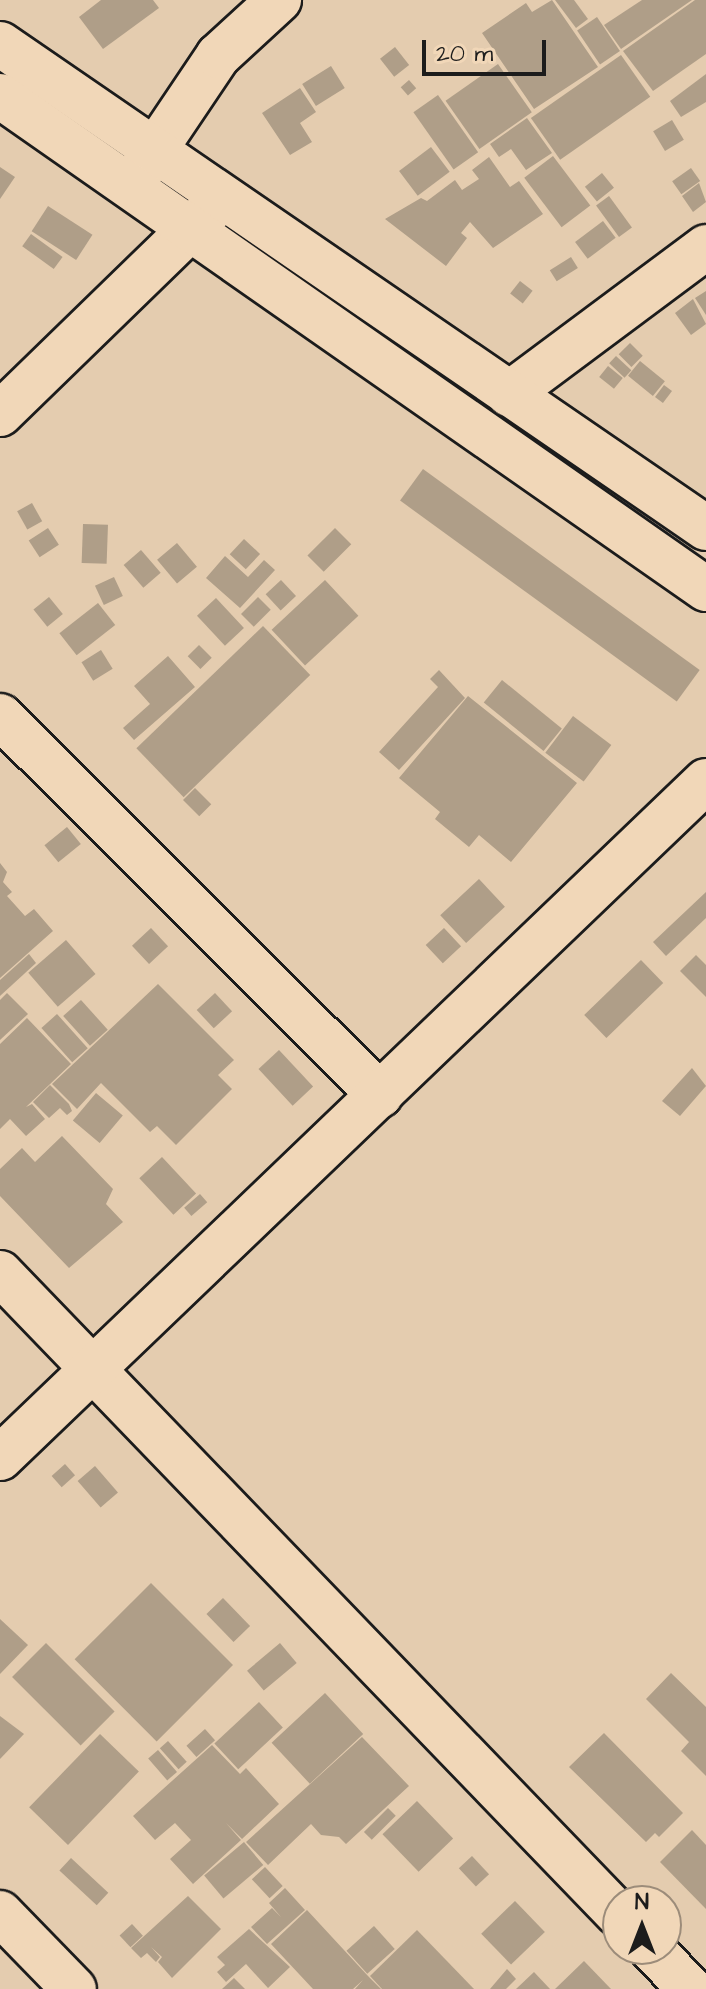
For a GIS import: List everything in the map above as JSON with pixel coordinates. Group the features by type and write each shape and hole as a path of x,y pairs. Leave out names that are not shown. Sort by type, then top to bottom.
{"street":[{"path":"131,187 154,148 218,56 279,0"},
{"path":"0,44 154,148 205,214 706,589"},
{"path":"0,96 131,187 205,214 509,394 706,528"},
{"path":"0,414 205,214"},
{"path":"509,394 706,247"},
{"path":"0,716 380,1095"},
{"path":"0,1458 706,781"},
{"path":"0,1273 95,1367 602,1897"},
{"path":"0,1913 74,1989"},
{"path":"667,1965 690,1989"}],"building":[{"path":"101,0 153,0 159,8 103,49 79,17"},
{"path":"552,0 598,67 534,109 482,33 526,3 532,12"},
{"path":"555,0 574,0 588,19 576,28"},
{"path":"642,0 692,0 621,49 604,25"},
{"path":"695,0 706,0 706,54 653,91 623,51"},
{"path":"597,17 620,51 600,64 577,30"},
{"path":"395,47 409,65 394,77 380,59"},
{"path":"621,55 650,97 560,160 531,118"},
{"path":"498,64 532,112 479,149 446,101"},
{"path":"331,66 345,88 316,106 302,84"},
{"path":"706,74 706,102 681,117 670,101"},
{"path":"409,80 416,88 408,96 401,87"},
{"path":"300,88 316,112 300,123 312,142 290,155 262,113"},
{"path":"438,95 478,152 454,170 413,112"},
{"path":"527,118 552,153 526,170 511,149 499,157 490,144"},
{"path":"672,120 684,140 665,151 653,131"},
{"path":"431,147 450,172 418,196 399,171"},
{"path":"553,156 590,206 562,227 524,178"},
{"path":"489,157 510,187 519,181 543,214 493,248 470,222 461,233 467,238 446,266 385,219 421,198 427,201 455,180 462,190 479,179 472,170"},
{"path":"0,167 15,177 0,199"},
{"path":"691,168 700,181 681,194 672,181"},
{"path":"602,173 614,188 597,202 585,187"},
{"path":"699,183 706,202 693,212 682,196"},
{"path":"609,196 632,228 619,237 596,205"},
{"path":"48,206 92,235 76,260 32,231"},
{"path":"603,221 616,238 588,259 575,242"},
{"path":"31,234 63,257 54,269 22,246"},
{"path":"571,257 578,268 557,281 550,270"},
{"path":"520,281 533,291 523,303 510,294"},
{"path":"706,291 706,315 695,298"},
{"path":"693,299 706,324 691,335 675,313"},
{"path":"630,343 643,356 631,367 619,354"},
{"path":"616,356 631,370 625,378 609,363"},
{"path":"640,361 665,381 653,396 628,376"},
{"path":"608,366 623,378 614,389 599,377"},
{"path":"664,385 672,391 663,403 655,397"},
{"path":"423,469 700,670 677,702 400,501"},
{"path":"32,503 42,521 27,530 17,511"},
{"path":"83,524 108,525 107,564 82,563"},
{"path":"48,528 59,545 40,557 29,541"},
{"path":"335,528 351,544 324,572 307,556"},
{"path":"244,539 260,554 246,569 230,554"},
{"path":"177,543 197,567 177,583 157,560"},
{"path":"141,550 161,573 143,588 124,565"},
{"path":"225,556 248,577 264,560 275,570 240,608 206,578"},
{"path":"114,577 123,596 104,605 95,586"},
{"path":"281,580 296,596 281,610 266,594"},
{"path":"325,580 358,616 305,666 272,630"},
{"path":"49,597 63,614 47,627 33,610"},
{"path":"258,597 271,610 254,627 241,614"},
{"path":"216,598 244,628 225,646 197,616"},
{"path":"98,603 115,625 77,655 59,633"},
{"path":"263,626 310,675 184,797 136,748"},
{"path":"199,645 212,658 200,669 188,656"},
{"path":"101,650 113,669 93,681 81,662"},
{"path":"168,656 195,687 134,740 123,728 150,704 134,686"},
{"path":"439,670 465,698 399,770 379,752 438,687 430,679"},
{"path":"502,680 562,728 544,751 484,703"},
{"path":"468,696 577,783 511,862 479,835 469,847 435,819 440,812 399,778"},
{"path":"573,716 611,745 584,782 545,753"},
{"path":"195,788 211,804 199,816 183,800"},
{"path":"67,827 81,844 58,862 44,845"},
{"path":"0,863 7,872 3,882 12,892 7,896 25,916 34,909 53,931 0,978"},
{"path":"479,879 505,907 466,943 440,915"},
{"path":"706,892 706,918 666,956 653,942"},
{"path":"151,928 168,946 149,964 132,946"},
{"path":"444,928 461,946 443,963 426,945"},
{"path":"66,940 96,974 58,1007 28,973"},
{"path":"29,954 36,963 0,996 0,980"},
{"path":"696,955 706,965 706,997 680,971"},
{"path":"641,960 663,983 606,1038 584,1015"},
{"path":"158,984 234,1060 218,1075 232,1089 176,1145 157,1126 150,1132 101,1083 77,1109 52,1084"},
{"path":"7,993 28,1014 0,1040 0,1000"},
{"path":"215,993 232,1011 214,1028 197,1010"},
{"path":"81,1000 108,1030 90,1046 63,1016"},
{"path":"57,1014 88,1048 72,1062 41,1028"},
{"path":"27,1018 71,1064 26,1107 32,1104 45,1119 26,1136 10,1119 0,1129 0,1044"},
{"path":"279,1050 313,1087 293,1106 259,1069"},
{"path":"692,1068 706,1086 680,1116 662,1101"},
{"path":"50,1085 69,1104 72,1111 67,1115 60,1108 49,1118 33,1102"},
{"path":"96,1093 123,1115 100,1143 73,1121"},
{"path":"62,1136 113,1189 106,1204 123,1222 69,1268 0,1196 0,1169 22,1148 35,1162"},
{"path":"162,1157 196,1194 173,1215 139,1178"},
{"path":"200,1194 207,1202 191,1216 184,1208"},
{"path":"65,1464 75,1475 62,1487 52,1476"},
{"path":"95,1466 118,1492 101,1508 78,1481"},
{"path":"151,1583 233,1665 157,1741 75,1659"},
{"path":"223,1598 250,1626 234,1642 206,1614"},
{"path":"0,1619 28,1645 0,1674"},
{"path":"46,1643 115,1712 81,1746 12,1677"},
{"path":"280,1643 297,1663 264,1691 247,1671"},
{"path":"671,1673 706,1707 706,1776 681,1751 689,1742 646,1699"},
{"path":"325,1693 363,1734 310,1784 272,1743"},
{"path":"259,1702 283,1728 238,1769 214,1744"},
{"path":"0,1716 24,1734 0,1759"},
{"path":"205,1729 215,1740 196,1757 186,1746"},
{"path":"604,1733 683,1813 659,1837 655,1833 646,1842 569,1767"},
{"path":"100,1734 139,1772 68,1845 29,1807"},
{"path":"362,1737 409,1786 346,1844 339,1837 321,1835 311,1824 268,1865 246,1842"},
{"path":"168,1741 187,1762 179,1769 160,1748"},
{"path":"212,1745 240,1774 246,1768 279,1804 242,1839 226,1823 241,1840 193,1884 170,1859 191,1840 175,1823 155,1840 133,1816"},
{"path":"158,1750 177,1772 167,1780 148,1759"},
{"path":"417,1801 453,1838 419,1872 382,1834"},
{"path":"388,1808 396,1816 372,1840 364,1832"},
{"path":"692,1830 706,1845 706,1909 660,1862"},
{"path":"244,1842 263,1865 223,1898 204,1875"},
{"path":"472,1856 489,1874 476,1887 459,1868"},
{"path":"71,1858 108,1893 97,1905 59,1870"},
{"path":"265,1867 283,1886 270,1898 252,1879"},
{"path":"285,1888 305,1910 267,1944 251,1927 272,1908 281,1917 269,1903"},
{"path":"188,1896 221,1929 172,1978 158,1962 162,1957 151,1947 160,1957 156,1962 147,1953 141,1958 131,1948"},
{"path":"515,1901 545,1932 511,1965 481,1934"},
{"path":"307,1910 381,1989 355,1989 363,1980 353,1989 313,1989 271,1944"},
{"path":"132,1924 143,1936 130,1947 120,1936"},
{"path":"374,1926 395,1949 367,1974 347,1951"},
{"path":"249,1929 290,1967 268,1988 246,1964 226,1982 217,1972 225,1965 217,1957"},
{"path":"417,1930 474,1989 382,1989 370,1976"},
{"path":"584,1961 611,1989 555,1989"},
{"path":"507,1969 516,1979 506,1989 490,1989"},
{"path":"534,1972 550,1989 516,1989"},
{"path":"234,1978 245,1989 222,1989"}]}
